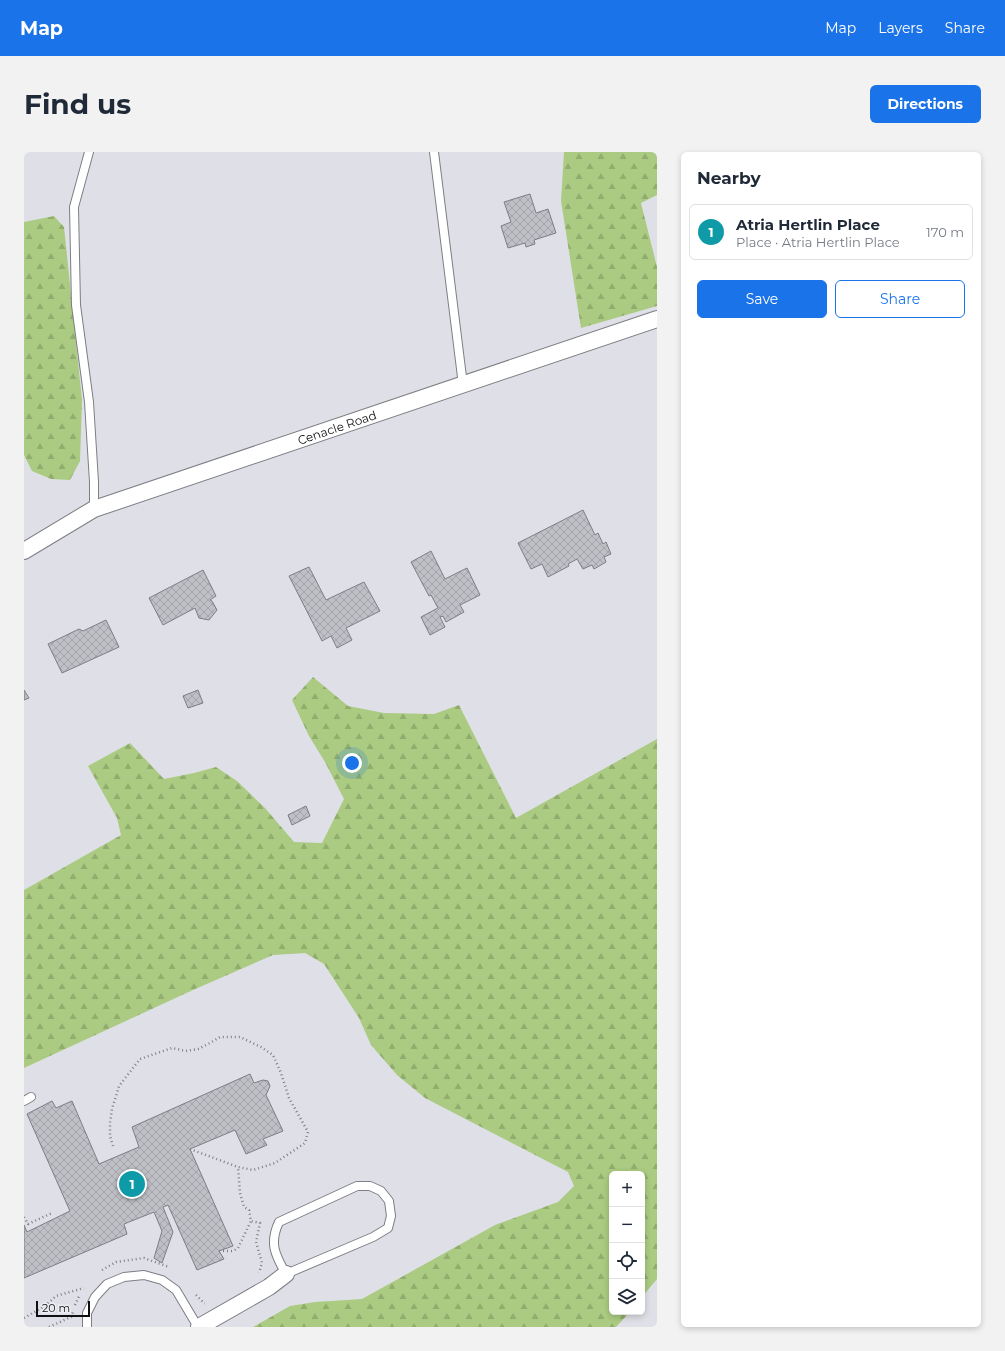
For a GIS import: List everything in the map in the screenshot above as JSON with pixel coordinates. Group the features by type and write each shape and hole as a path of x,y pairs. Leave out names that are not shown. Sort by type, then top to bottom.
{"street":[{"name":"Cenacle Road","path":"24,551 94,509 657,319"},
{"path":"199,1327 269,1287 286,1274"}],"lane":[{"path":"88,152 74,207 74,214 76,305 89,402 94,482 94,509"},
{"path":"434,152 463,385"},
{"path":"357,1186 370,1186 381,1191 389,1201 391,1216 388,1228 373,1237 286,1274 276,1256 274,1244 274,1231 279,1222 357,1186"},
{"path":"87,1327 87,1313 92,1302 107,1284 124,1277 144,1275 162,1280 176,1290 199,1327"}],"path":[{"path":"113,1146 110,1136 110,1123 112,1109 119,1086 140,1059 172,1048 186,1051 198,1049 210,1044 220,1037 240,1037 261,1047 273,1055 289,1098 308,1132 304,1143 275,1163 253,1170 238,1167 190,1149"},
{"path":"219,1251 233,1251 238,1248 251,1221 250,1210 244,1207 240,1193 238,1167"},
{"path":"24,1217 28,1224 52,1213"},
{"path":"251,1221 260,1223 256,1242 262,1263 259,1274"},
{"path":"96,1274 116,1262 144,1258 172,1269"},
{"path":"49,1327 71,1317 76,1301 88,1283"},
{"path":"24,1318 45,1306 56,1296 84,1288"},
{"path":"195,1294 204,1304 210,1302"}],"green space":[{"path":"564,152 657,152 657,195 641,203 657,267 657,306 581,328 561,201"},
{"path":"54,216 64,227 82,400 80,461 70,480 51,479 32,471 24,455 24,222"},
{"path":"313,677 348,706 384,713 434,714 459,705 516,818 657,739 657,1279 645,1293 645,1171 609,1171 609,1315 627,1315 616,1327 253,1327 290,1306 315,1302 362,1299 495,1225 558,1202 574,1186 568,1172 425,1098 397,1075 371,1045 359,1018 324,964 305,953 273,955 24,1068 24,890 121,835 117,818 88,766 130,743 164,779 216,767 237,781 265,808 294,842 322,843 344,799 325,762 309,736 292,700"}],"building":[{"path":"530,194 536,213 548,209 556,233 534,240 535,244 526,247 525,243 508,248 501,226 511,222 504,202"},
{"path":"583,510 595,535 598,533 603,544 606,542 611,554 604,557 606,562 594,569 592,565 583,569 577,559 568,564 569,566 548,577 542,564 531,569 518,543"},
{"path":"431,551 445,579 467,568 480,595 460,605 464,612 446,622 443,616 440,617 445,627 430,635 421,617 438,608 431,595 429,596 411,562"},
{"path":"309,567 326,600 364,582 380,611 346,628 352,640 337,648 331,636 322,641 289,576"},
{"path":"203,570 216,596 210,600 217,610 209,620 199,618 195,608 163,625 149,598"},
{"path":"106,620 119,647 62,673 48,644 79,629 83,631"},
{"path":"24,690 29,698 24,700"},
{"path":"198,690 203,703 188,708 183,696"},
{"path":"306,806 310,816 292,825 288,815"},
{"path":"250,1074 254,1083 263,1080 268,1081 270,1086 266,1095 283,1131 263,1139 267,1145 246,1154 235,1130 190,1149 233,1246 219,1251 224,1259 197,1270 168,1205 163,1207 173,1232 162,1263 154,1258 162,1231 154,1212 124,1224 127,1234 24,1278 24,1225 27,1232 70,1211 27,1114 52,1101 56,1108 72,1101 99,1164 139,1147 132,1127"}],"place":[{"name":"Atria Hertlin Place","path":"132,1184"}]}
